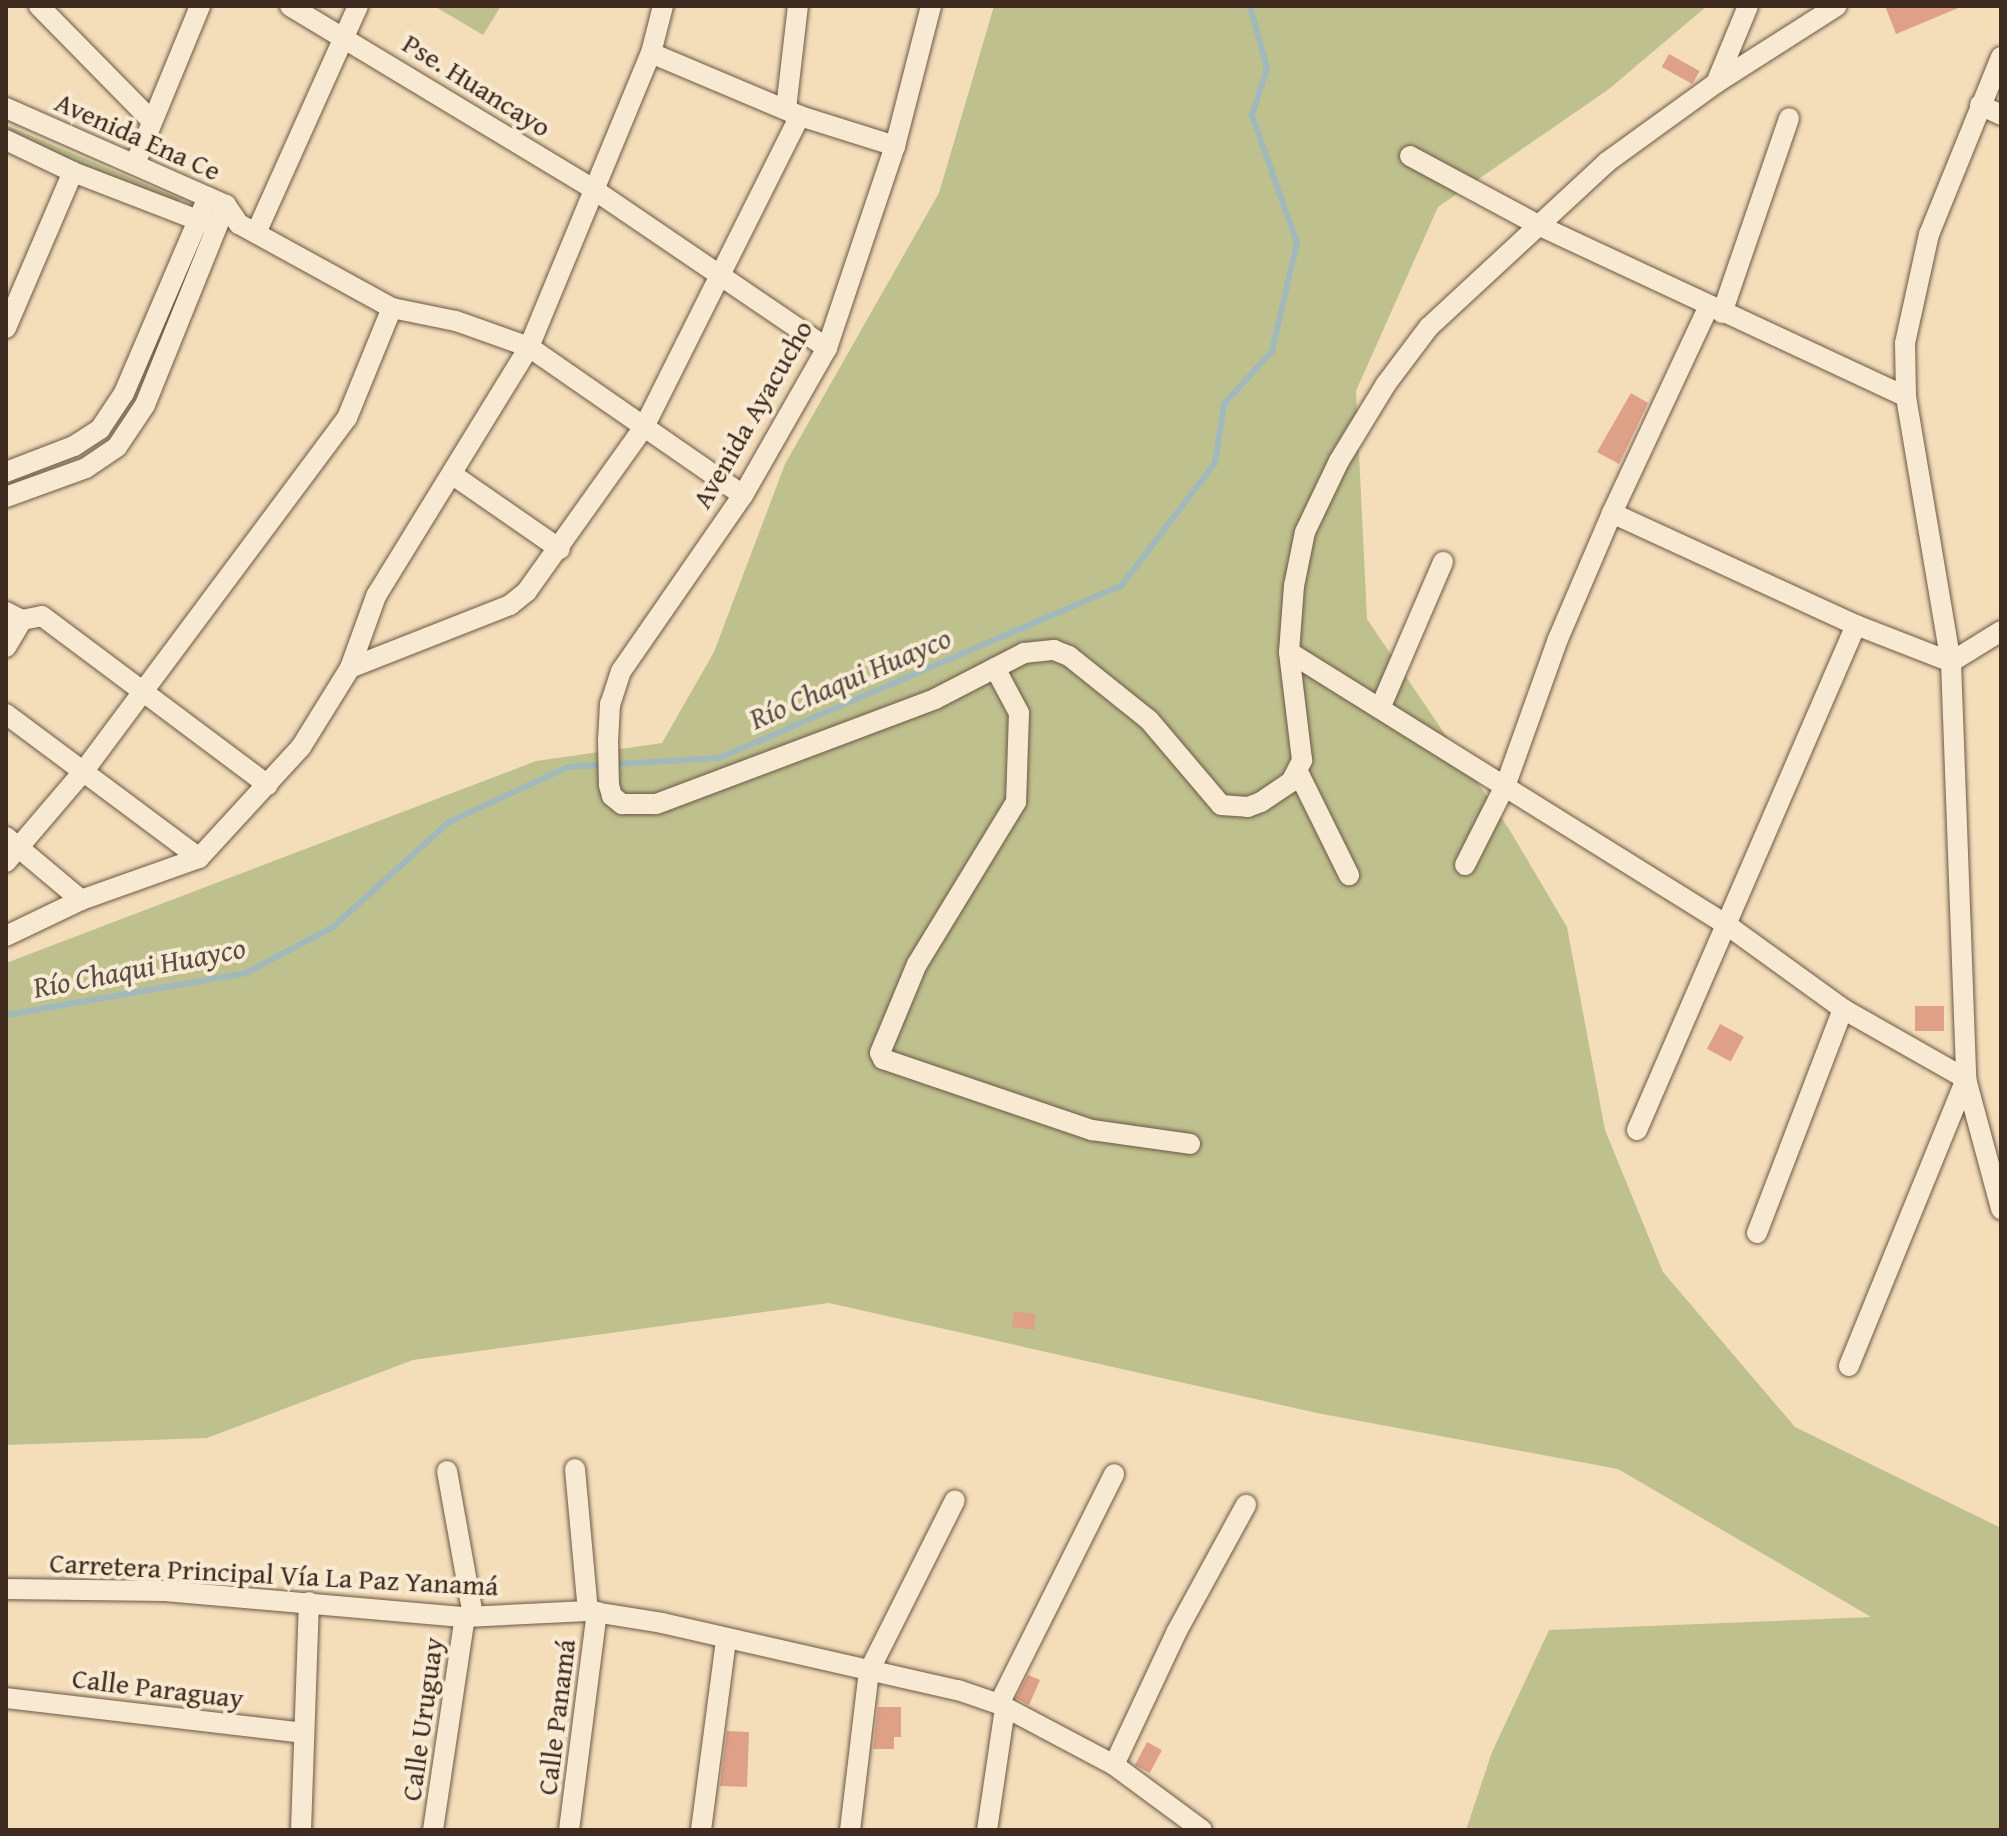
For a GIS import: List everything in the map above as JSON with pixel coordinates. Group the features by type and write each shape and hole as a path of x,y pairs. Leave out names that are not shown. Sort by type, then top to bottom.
{"street":[{"path":"39,6 151,120"},
{"path":"135,164 200,6"},
{"name":"Pse. Huancayo","path":"290,6 344,35 593,189 827,348"},
{"path":"247,228 358,6"},
{"path":"6,936 81,900 199,858 301,747 350,668 376,596 529,347 651,53 663,6"},
{"path":"350,668 510,605 560,549 644,427 793,113 798,6"},
{"name":"Avenida Ayacucho","path":"931,6 895,146 827,348 743,495 621,671 610,704 608,739 612,796 622,804 656,804 935,699 995,668"},
{"path":"1716,83 1748,6"},
{"path":"1349,875 1299,774 1301,739 1289,652 1294,586 1305,532 1339,461 1429,327 1607,162 1716,83 1837,6"},
{"path":"651,53 793,113 895,146"},
{"path":"2001,57 1929,234 1905,343 1906,397 1951,662 1966,1079 2001,1209"},
{"path":"1980,105 2001,115"},
{"name":"Avenida Ena Ce","path":"6,108 217,201 247,228 392,308 456,321 529,347 743,495"},
{"path":"1465,865 1506,784 1558,639 1612,513 1715,309 1789,118"},
{"name":"Avenida Ena Ce","path":"6,140 73,172 217,228 247,228"},
{"path":"1410,156 1540,226 1906,397"},
{"path":"6,328 73,172"},
{"path":"6,472 74,446 100,429 124,393 197,220 217,201"},
{"path":"6,497 86,468 117,447 145,405 217,228 217,201"},
{"path":"81,900 10,849 83,772 141,689 347,418 392,308"},
{"path":"453,475 560,549"},
{"path":"1612,513 1856,625 1951,662"},
{"path":"1381,706 1443,562"},
{"path":"6,647 14,616 42,616 268,785"},
{"path":"1637,1130 1856,625"},
{"path":"1951,662 2001,631"},
{"path":"1190,1144 1092,1130 883,1059 880,1053 917,964 1016,802 1021,725 1016,703 995,668 1038,650 1069,656 1174,744 1221,805 1248,807 1299,774"},
{"path":"1289,652 1381,706 1727,925 1843,1009 1966,1079"},
{"path":"6,714 199,858"},
{"path":"1757,1233 1843,1009"},
{"path":"1849,1366 1966,1079"},
{"name":"Calle Panamá","path":"569,1830 592,1611 575,1469"},
{"name":"Calle Uruguay","path":"433,1830 469,1616 447,1471"},
{"path":"987,1830 1002,1706 1114,1474"},
{"path":"850,1830 869,1671 955,1500"},
{"path":"1114,1765 1177,1631 1246,1505"},
{"name":"Carretera Principal Vía La Paz Yanamá","path":"6,1589 165,1591 469,1616 592,1611 869,1671 1002,1706 1114,1765 1202,1830"},
{"path":"301,1830 309,1602"},
{"path":"701,1830 726,1640"},
{"name":"Calle Paraguay","path":"6,1698 303,1733"}],"green space":[{"path":"434,6 501,6 483,35"},
{"path":"994,6 1707,6 1609,89 1438,207 1356,391 1367,619 1509,829 1567,927 1605,1130 1663,1272 1795,1427 2001,1528 2001,1830 1466,1830 1492,1752 1549,1630 1871,1617 1618,1469 1317,1413 829,1303 413,1360 207,1438 6,1445 6,963 536,761 662,743 714,652 785,464 939,193"},
{"path":"6,125 180,199 177,205 6,133"}],"building":[{"path":"1885,6 1963,6 1896,34"},
{"path":"1669,54 1700,71 1692,84 1662,67"},
{"path":"1631,393 1648,403 1619,464 1597,452"},
{"path":"1915,1006 1944,1006 1944,1031 1915,1031"},
{"path":"1720,1024 1744,1037 1731,1061 1707,1049"},
{"path":"1014,1311 1036,1314 1034,1330 1012,1327"},
{"path":"1028,1675 1040,1680 1029,1705 1016,1698"},
{"path":"878,1707 901,1707 901,1737 894,1737 894,1749 873,1749"},
{"path":"727,1731 749,1732 747,1787 720,1786"},
{"path":"1147,1742 1162,1750 1150,1773 1135,1765"}],"waterway":[{"name":"Río Chaqui Huayco","path":"6,1015 246,973 333,927 449,822 568,767 719,758 1121,586 1215,463 1224,404 1272,351 1297,243 1252,115 1267,68 1250,6"}]}
